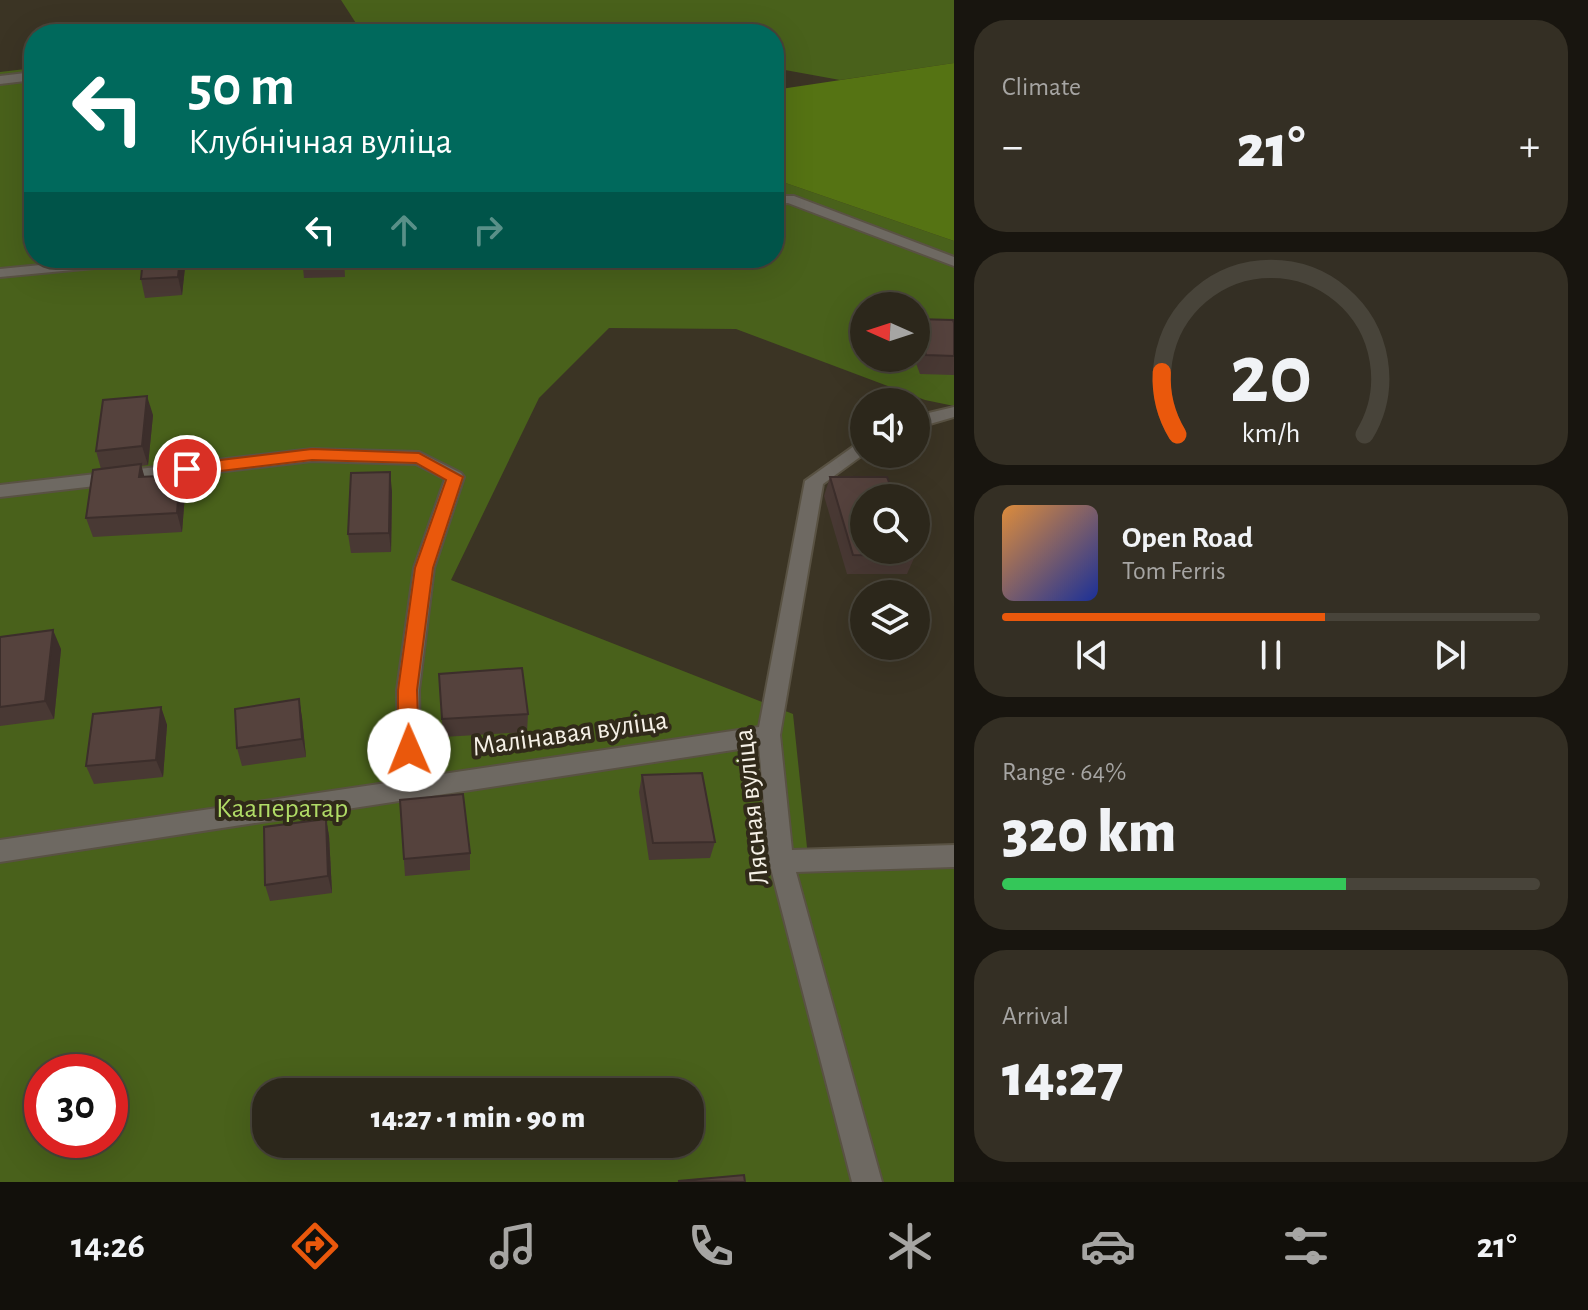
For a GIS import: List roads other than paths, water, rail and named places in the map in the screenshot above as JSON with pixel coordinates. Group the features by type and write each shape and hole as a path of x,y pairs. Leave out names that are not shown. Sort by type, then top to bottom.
{"street":[{"path":"0,80 24,77"},
{"path":"784,201 954,262"},
{"path":"0,273 52,268"},
{"path":"930,418 954,412"},
{"path":"0,491 312,455 419,458 455,477 424,568 408,690 409,750 429,785"},
{"name":"Лясная вуліца","path":"850,455 814,481 769,735 781,861 867,1182"},
{"name":"Малінавая вуліца","path":"0,851 769,735"},
{"path":"781,861 954,856"}],"park label":[{"name":"Кааператар","path":"282,809"}]}
